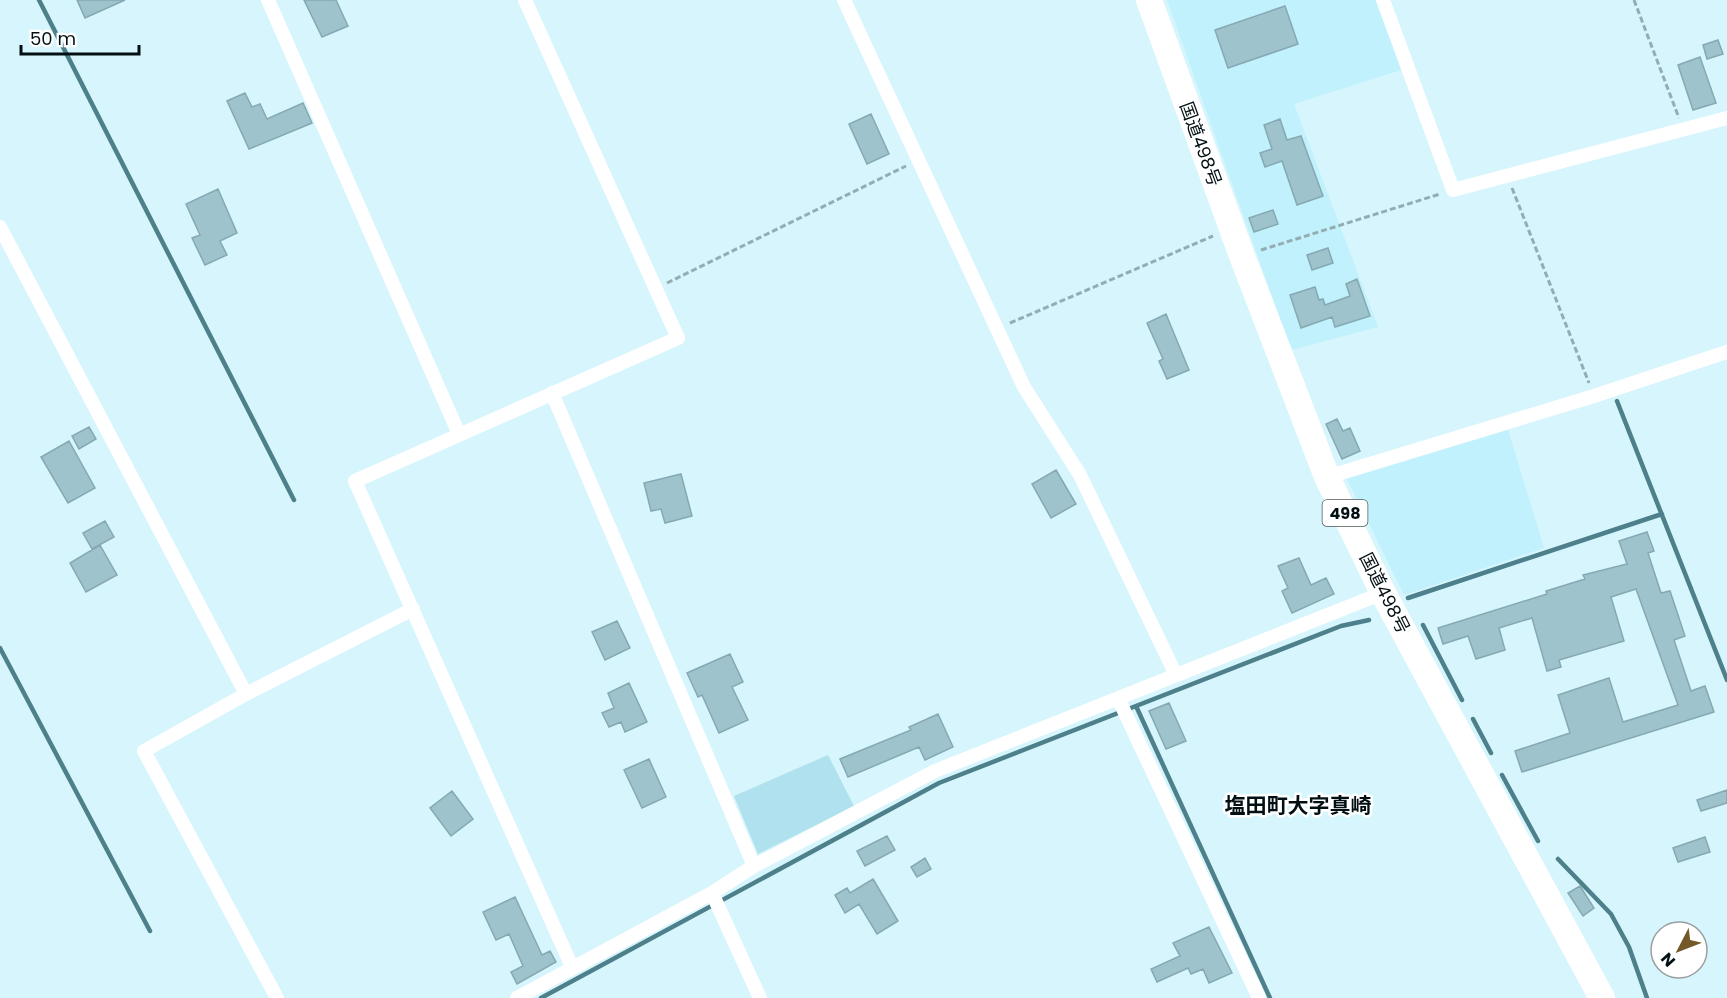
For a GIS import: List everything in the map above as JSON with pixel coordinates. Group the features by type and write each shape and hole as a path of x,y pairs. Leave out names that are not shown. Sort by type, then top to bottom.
{"highway":[{"name":"国道498号","path":"1149,0 1242,256 1327,477 1383,593 1602,998"}],"street":[{"path":"268,0 459,434"},
{"path":"525,0 678,338 355,481 572,967"},
{"path":"844,0 1024,387 1080,475 1176,675"},
{"path":"1383,0 1453,190 1727,118"},
{"path":"0,227 246,694"},
{"path":"1327,477 1594,396 1727,352"},
{"path":"552,393 754,866"},
{"path":"517,998 712,893 754,866 934,771 1383,593"},
{"path":"277,998 144,751 246,694 413,609"},
{"path":"1118,698 1259,998"},
{"path":"712,893 760,998"}],"path":[{"path":"1634,0 1682,128"},
{"path":"656,288 918,160"},
{"path":"1507,175 1594,396"},
{"path":"1242,256 1453,190"},
{"path":"996,329 1232,228"}],"shaded area":[{"path":"1167,0 1378,0 1404,69 1294,104 1378,327 1291,350"},
{"path":"1508,430 1544,548 1404,595 1347,479"},
{"path":"828,755 854,806 758,854 734,796"}],"building":[{"path":"77,0 125,0 85,18"},
{"path":"304,0 336,0 348,26 322,37"},
{"path":"1285,6 1298,44 1228,68 1215,30"},
{"path":"1718,40 1723,54 1707,59 1703,45"},
{"path":"1700,57 1716,103 1693,110 1678,65"},
{"path":"245,93 252,107 260,104 267,119 303,103 312,123 249,149 227,101"},
{"path":"871,114 889,154 867,164 849,124"},
{"path":"1280,119 1287,140 1301,136 1323,196 1297,205 1282,161 1265,167 1260,153 1272,149 1264,125"},
{"path":"218,189 237,233 220,241 227,255 205,265 192,238 200,235 186,204"},
{"path":"1273,210 1278,224 1254,232 1249,218"},
{"path":"1328,248 1333,263 1312,270 1307,255"},
{"path":"1357,279 1370,316 1335,327 1332,317 1301,328 1290,295 1315,287 1319,300 1323,299 1325,305 1350,296 1346,284"},
{"path":"1166,314 1189,370 1167,379 1159,361 1163,359 1147,323"},
{"path":"1337,419 1343,431 1350,428 1360,451 1342,459 1326,424"},
{"path":"89,427 96,439 79,449 72,436"},
{"path":"69,441 95,488 68,503 41,457"},
{"path":"1056,470 1076,504 1051,518 1032,484"},
{"path":"681,474 692,516 665,523 661,509 651,511 644,483"},
{"path":"105,521 114,537 92,549 83,533"},
{"path":"1647,532 1654,551 1648,553 1661,593 1670,591 1685,636 1674,640 1691,691 1705,686 1714,712 1522,772 1515,751 1570,733 1558,695 1609,678 1623,722 1678,705 1636,589 1611,597 1624,641 1559,660 1561,667 1547,671 1532,618 1499,628 1505,650 1476,659 1468,636 1443,644 1438,628 1547,594 1546,591 1585,579 1583,575 1627,564 1619,541"},
{"path":"100,545 117,575 86,592 70,563"},
{"path":"1299,558 1311,585 1326,578 1334,594 1292,613 1282,591 1288,588 1278,566"},
{"path":"617,621 630,648 605,660 592,632"},
{"path":"730,654 743,682 732,687 748,720 719,733 702,695 698,697 687,673"},
{"path":"629,683 647,722 625,732 621,722 609,727 602,713 614,708 608,693"},
{"path":"1169,703 1186,741 1166,749 1149,711"},
{"path":"938,714 953,747 925,760 919,747 848,777 840,759 911,730 909,727"},
{"path":"649,759 666,797 642,808 624,770"},
{"path":"1727,790 1727,803 1701,811 1697,800"},
{"path":"452,791 473,819 451,836 430,808"},
{"path":"887,836 895,850 865,866 857,851"},
{"path":"1705,837 1710,852 1678,862 1673,848"},
{"path":"925,858 931,869 917,877 911,867"},
{"path":"873,879 898,921 877,934 859,904 845,913 835,895 847,888 850,893"},
{"path":"1580,886 1594,908 1583,916 1568,893"},
{"path":"515,897 542,955 550,951 556,962 517,984 511,972 523,966 509,934 496,940 483,912"},
{"path":"1209,927 1232,973 1209,983 1203,969 1191,974 1188,968 1157,982 1151,969 1180,956 1173,943"}],"waterway":[{"path":"39,0 294,500"},
{"path":"1617,401 1727,680"},
{"path":"1408,598 1662,514"},
{"path":"541,998 939,783 1341,626 1369,620"},
{"path":"1423,625 1462,700"},
{"path":"0,648 150,931"},
{"path":"1136,706 1270,998"},
{"path":"1473,719 1491,753"},
{"path":"1502,775 1538,841"},
{"path":"1558,859 1611,914 1629,947 1647,998"}],"district":[{"name":"塩田町大字真崎","path":"1298,805"}]}
